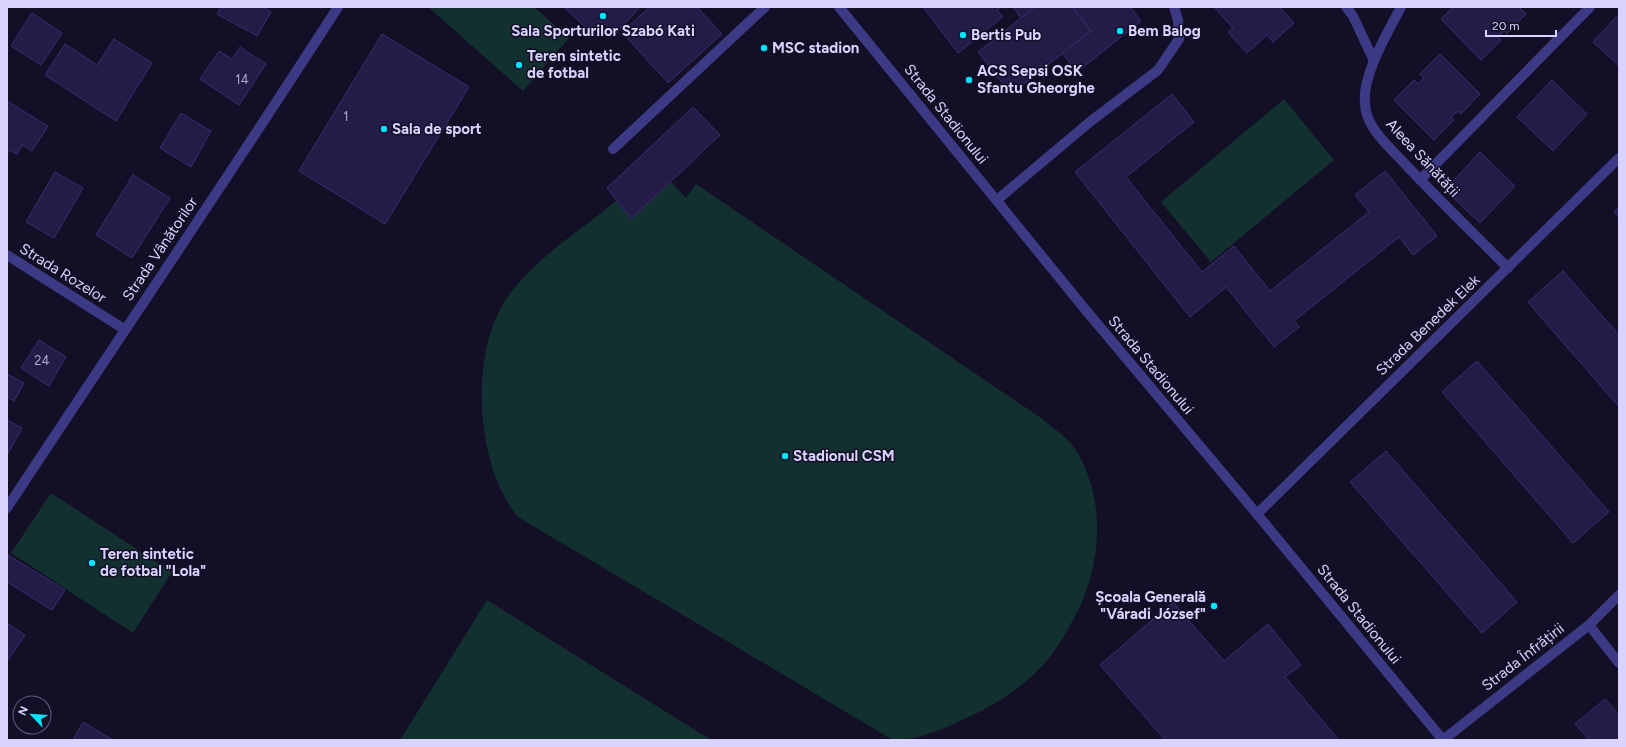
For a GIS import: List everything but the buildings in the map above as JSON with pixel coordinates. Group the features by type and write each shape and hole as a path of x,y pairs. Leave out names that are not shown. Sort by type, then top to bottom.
{"street":[{"name":"Strada Vânătorilor","path":"7,508 283,93 338,7"},
{"path":"613,149 765,7"},
{"name":"Strada Stadionului","path":"839,7 1084,308 1257,514 1443,740"},
{"path":"997,200 1091,121 1158,70 1179,38 1178,20 1174,7"},
{"path":"1346,7 1353,16 1374,61"},
{"name":"Aleea Sănătății","path":"1401,7 1374,61 1366,88 1364,102 1371,125 1378,135 1420,180 1508,268"},
{"path":"1420,180 1590,7"},
{"name":"Strada Benedek Elek","path":"1257,514 1619,158"},
{"name":"Strada Rozelor","path":"7,255 124,330"},
{"name":"Strada Înfrățirii","path":"1443,740 1589,625 1619,594"},
{"path":"1589,625 1619,663"}],"green space":[{"name":"Teren sintetic de fotbal","path":"428,7 534,7 569,38 523,91"},
{"path":"1284,99 1334,160 1211,262 1161,202"},
{"name":"Stadionul CSM","path":"671,182 686,198 696,184 1041,418 1073,446 1083,463 1095,500 1097,539 1095,559 1090,578 1077,612 1054,652 1033,675 1004,698 952,725 919,737 893,740 518,517 503,494 492,467 485,437 482,405 483,373 488,343 497,315 511,292 535,266 616,201 631,219"},
{"name":"Teren sintetic de fotbal \"Lola\"","path":"51,493 172,572 133,633 11,553"},
{"path":"487,600 711,740 400,740"}],"place":[{"name":"Sala Sporturilor Szabó Kati","path":"603,16"},
{"name":"Bem Balog","path":"1120,31"},
{"name":"Bertis Pub","path":"963,35"},
{"name":"MSC stadion","path":"764,48"},
{"name":"Teren sintetic de fotbal","path":"519,65"},
{"name":"ACS Sepsi OSK Sfantu Gheorghe","path":"969,80"},
{"name":"Sala de sport","path":"384,129"},
{"name":"Stadionul CSM","path":"785,456"},
{"name":"Teren sintetic de fotbal \"Lola\"","path":"92,563"},
{"name":"Școala Generală \"Váradi József\"","path":"1214,606"}]}
